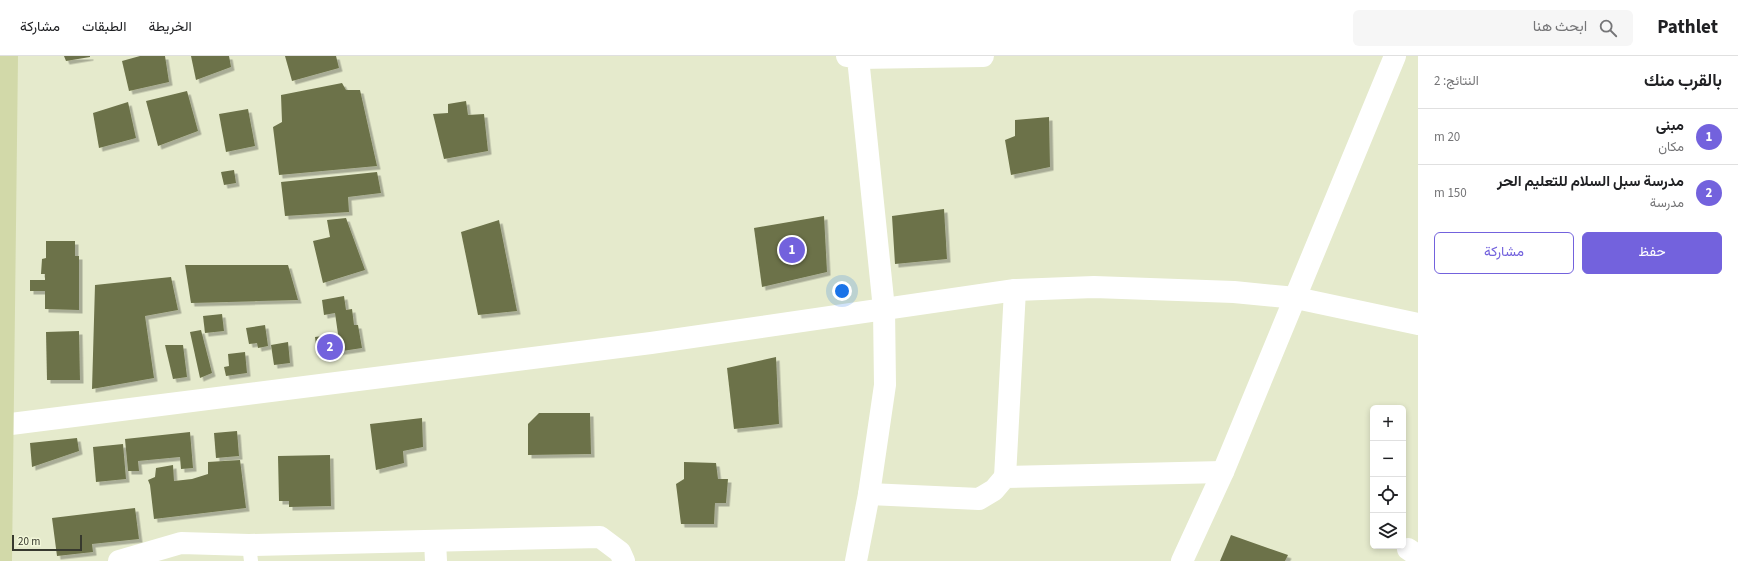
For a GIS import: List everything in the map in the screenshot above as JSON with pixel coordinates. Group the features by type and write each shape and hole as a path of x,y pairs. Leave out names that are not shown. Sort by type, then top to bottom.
{"main road":[{"path":"1,561 3,425 2,226 7,56"}],"street":[{"path":"856,561 869,494 885,385 884,309 854,57 983,56"},
{"path":"1182,561 1223,472 1395,56"},
{"path":"3,425 651,343 1015,290 1094,287 1234,292 1296,298 1418,324"},
{"path":"869,494 978,499 994,490 1005,477 1015,290"},
{"path":"1005,477 1223,472"},
{"path":"119,561 181,543 250,553 436,551 600,537 620,552 624,561"}],"building":[{"path":"64,56 90,56 90,57 66,61"},
{"path":"140,56 165,56 169,82 129,91 122,61"},
{"path":"191,56 229,56 231,67 196,80"},
{"path":"285,56 336,56 339,68 292,81"},
{"path":"342,83 346,90 360,90 377,166 279,175 273,127 282,122 281,95"},
{"path":"187,91 198,131 158,146 146,101"},
{"path":"466,101 468,115 484,114 488,151 444,159 433,114 448,113 448,104"},
{"path":"128,102 136,138 99,148 93,113"},
{"path":"248,109 255,146 226,152 219,114"},
{"path":"1049,117 1050,167 1011,175 1005,140 1015,136 1015,120"},
{"path":"234,170 236,183 224,185 221,172"},
{"path":"377,172 381,193 348,197 349,212 285,216 281,182"},
{"path":"944,209 947,259 895,264 892,216"},
{"path":"824,216 827,272 762,287 754,228"},
{"path":"346,218 365,270 323,283 313,241 330,237 327,220"},
{"path":"499,220 517,311 478,315 461,232"},
{"path":"46,241 75,241 75,256 79,256 79,310 45,309 45,291 30,291 30,280 45,280 45,274 41,274 42,259 46,258"},
{"path":"185,265 288,265 298,300 191,303"},
{"path":"171,277 178,310 145,316 154,378 92,389 95,285"},
{"path":"344,296 346,310 352,309 354,325 358,325 362,348 323,354 323,351 317,352 315,337 338,334 335,313 324,315 322,300"},
{"path":"222,314 224,331 205,333 203,316"},
{"path":"265,325 268,346 258,348 257,343 249,344 246,328"},
{"path":"201,330 212,373 200,378 190,332"},
{"path":"79,331 80,380 47,380 46,332"},
{"path":"288,342 290,363 274,365 271,345"},
{"path":"165,345 183,345 187,377 173,379"},
{"path":"245,352 247,373 226,376 224,367 229,366 228,354"},
{"path":"776,357 779,424 734,429 727,368"},
{"path":"539,413 590,413 591,454 528,455 528,424"},
{"path":"422,418 423,447 403,451 404,463 376,470 370,424"},
{"path":"237,431 239,456 216,458 214,433"},
{"path":"190,432 193,468 181,469 180,457 138,461 139,471 128,471 125,439"},
{"path":"77,438 79,451 32,467 30,443"},
{"path":"123,444 126,479 96,482 93,447"},
{"path":"330,455 331,506 289,507 289,501 279,501 278,456"},
{"path":"240,460 246,508 154,519 150,485 148,480 155,477 156,468 173,465 174,481 192,479 208,474 208,462"},
{"path":"684,462 716,463 718,479 728,479 726,503 715,503 714,524 681,524 676,484 684,479"},
{"path":"135,508 139,539 92,544 93,552 57,556 52,518"},
{"path":"1231,535 1288,555 1285,561 1220,561"}],"place":[{"name":"مبنى","path":"792,250"},
{"name":"مدرسة سبل السلام للتعليم الحر","path":"330,347"}]}
